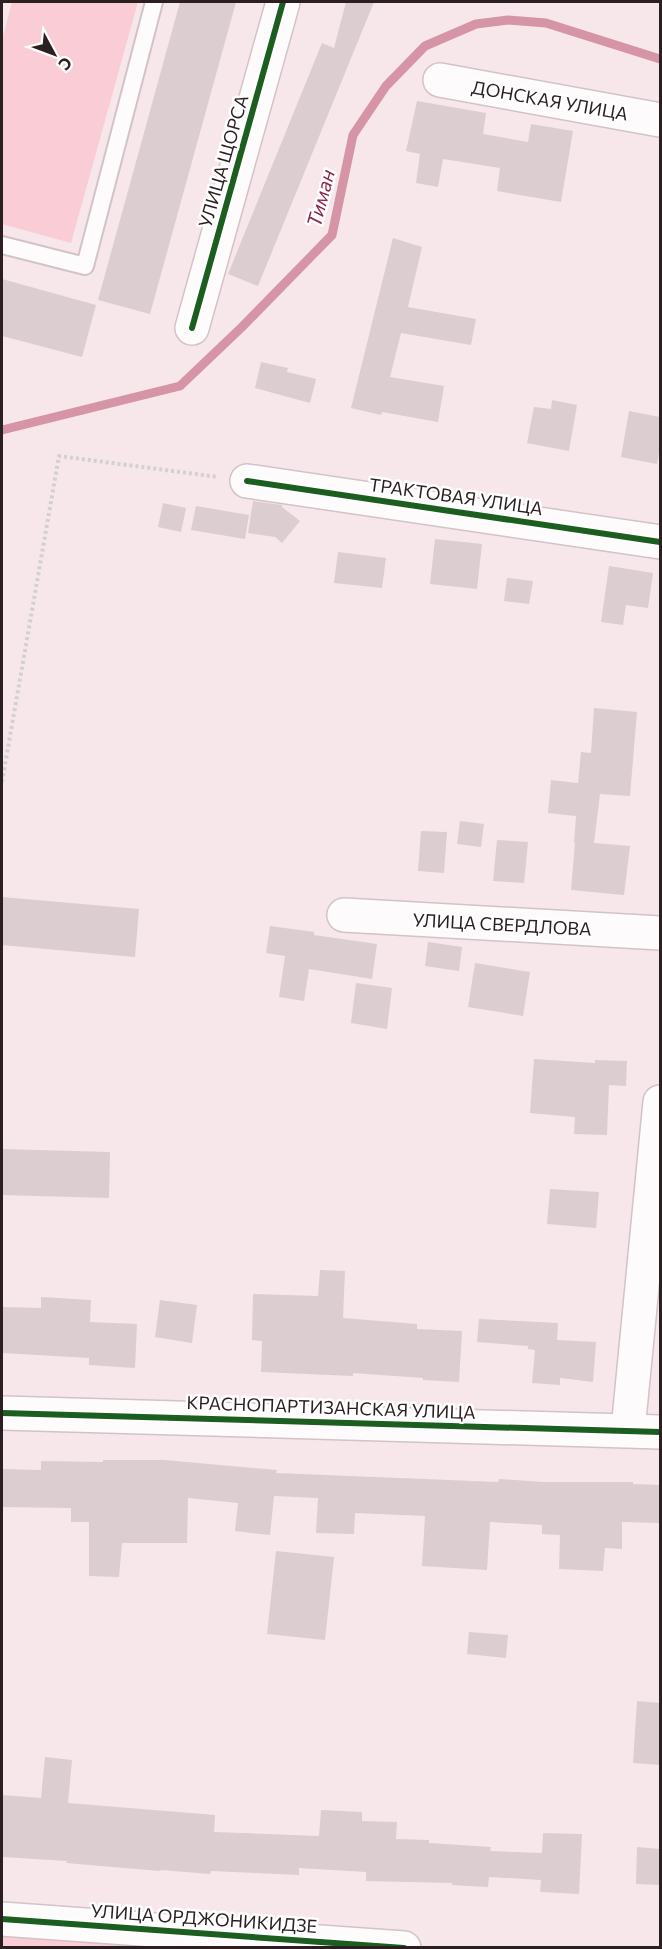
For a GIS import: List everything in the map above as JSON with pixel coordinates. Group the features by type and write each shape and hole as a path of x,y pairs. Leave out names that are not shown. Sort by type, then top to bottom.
{"street":[{"name":"УЛИЦА ЩОРСА","path":"192,328 283,2"},
{"name":"ДОНСКАЯ УЛИЦА","path":"440,80 660,120"},
{"name":"ТРАКТОВАЯ УЛИЦА","path":"247,481 660,542"},
{"name":"УЛИЦА СВЕРДЛОВА","path":"344,915 660,933"},
{"path":"628,1430 660,1102"},
{"name":"КРАСНОПАРТИЗАНСКАЯ УЛИЦА","path":"2,1413 660,1432"},
{"name":"УЛИЦА ОРДЖОНИКИДЗЕ","path":"2,1919 404,1947"}],"lane":[{"path":"2,245 85,267 154,2"}],"path":[{"path":"2,782 59,456 247,481"}],"shaded area":[{"path":"12,2 138,2 71,243 2,224 2,40"},
{"path":"2,1933 161,1947 2,1947"}],"building":[{"path":"180,2 236,2 150,314 98,300"},
{"path":"346,2 374,2 258,286 228,274 322,43 334,48"},
{"path":"417,101 486,113 483,134 528,142 531,124 573,131 561,202 497,191 500,168 443,159 438,187 416,183 420,154 406,151"},
{"path":"393,238 422,247 408,307 476,319 471,345 401,333 390,377 444,386 438,422 382,412 381,415 351,408"},
{"path":"2,279 96,305 82,357 2,336"},
{"path":"261,362 288,368 287,372 316,379 310,403 255,388"},
{"path":"552,400 577,405 569,451 527,443 534,407 551,409"},
{"path":"629,411 660,417 660,447 657,464 621,457"},
{"path":"253,501 282,505 300,521 282,543 275,537 248,533"},
{"path":"163,503 186,508 181,532 158,527"},
{"path":"196,506 249,515 245,539 191,530"},
{"path":"435,539 482,544 477,589 430,584"},
{"path":"338,552 386,558 382,588 334,583"},
{"path":"609,566 653,573 648,608 626,605 623,625 601,622"},
{"path":"507,578 533,581 529,604 504,601"},
{"path":"594,708 637,712 630,796 600,794 594,843 630,846 624,895 571,890 576,816 548,813 551,780 578,783 581,752 591,753"},
{"path":"460,821 484,824 481,847 457,844"},
{"path":"421,831 447,832 444,873 418,871"},
{"path":"497,840 528,842 524,883 493,881"},
{"path":"2,897 139,909 135,957 2,945"},
{"path":"270,926 377,944 372,979 309,969 304,1001 279,997 285,956 266,953"},
{"path":"428,942 462,947 459,971 425,966"},
{"path":"475,963 530,972 523,1016 468,1007"},
{"path":"356,983 392,988 387,1029 351,1023"},
{"path":"534,1059 595,1063 595,1060 627,1061 626,1086 609,1085 607,1135 574,1134 575,1117 530,1113"},
{"path":"2,1149 110,1152 109,1198 2,1195"},
{"path":"550,1189 599,1192 596,1228 547,1224"},
{"path":"320,1270 345,1271 343,1318 417,1324 417,1329 462,1331 459,1382 353,1373 353,1376 261,1372 262,1341 252,1340 253,1294 318,1296"},
{"path":"41,1297 91,1300 90,1322 137,1324 135,1368 89,1365 89,1358 2,1353 2,1307 41,1308"},
{"path":"160,1300 197,1305 192,1343 155,1337"},
{"path":"479,1319 558,1323 557,1340 596,1342 593,1382 560,1378 560,1385 532,1383 535,1350 528,1349 528,1346 477,1342"},
{"path":"103,1460 164,1460 277,1470 276,1473 498,1482 499,1479 543,1482 633,1482 633,1484 660,1485 660,1523 622,1522 622,1549 605,1548 603,1571 559,1569 560,1535 542,1534 542,1525 490,1522 487,1570 422,1566 425,1516 355,1513 354,1534 316,1533 318,1498 274,1496 270,1535 235,1531 238,1503 188,1498 187,1543 122,1543 119,1577 89,1576 89,1522 71,1522 71,1508 2,1507 2,1469 41,1470 41,1461 103,1462"},
{"path":"276,1551 334,1557 325,1640 267,1634"},
{"path":"469,1632 508,1635 506,1658 467,1654"},
{"path":"637,1701 660,1703 660,1765 633,1763"},
{"path":"45,1757 72,1760 68,1803 215,1815 214,1832 319,1836 321,1810 362,1812 362,1821 397,1822 396,1839 491,1847 490,1851 542,1853 543,1833 582,1834 579,1894 540,1892 541,1880 489,1877 488,1887 452,1885 452,1883 366,1881 366,1872 299,1868 299,1875 211,1871 210,1874 2,1857 2,1795 41,1798"},
{"path":"637,1847 660,1849 660,1885 636,1884"}],"waterway":[{"name":"Тиман","path":"2,430 180,386 242,327 332,235 353,135 386,86 425,46 476,24 508,20 546,23 660,59"}],"cycle path":[{"path":"192,328 283,2"},
{"path":"247,481 660,542"},
{"path":"2,1413 660,1432"},
{"path":"2,1919 404,1948"}]}
